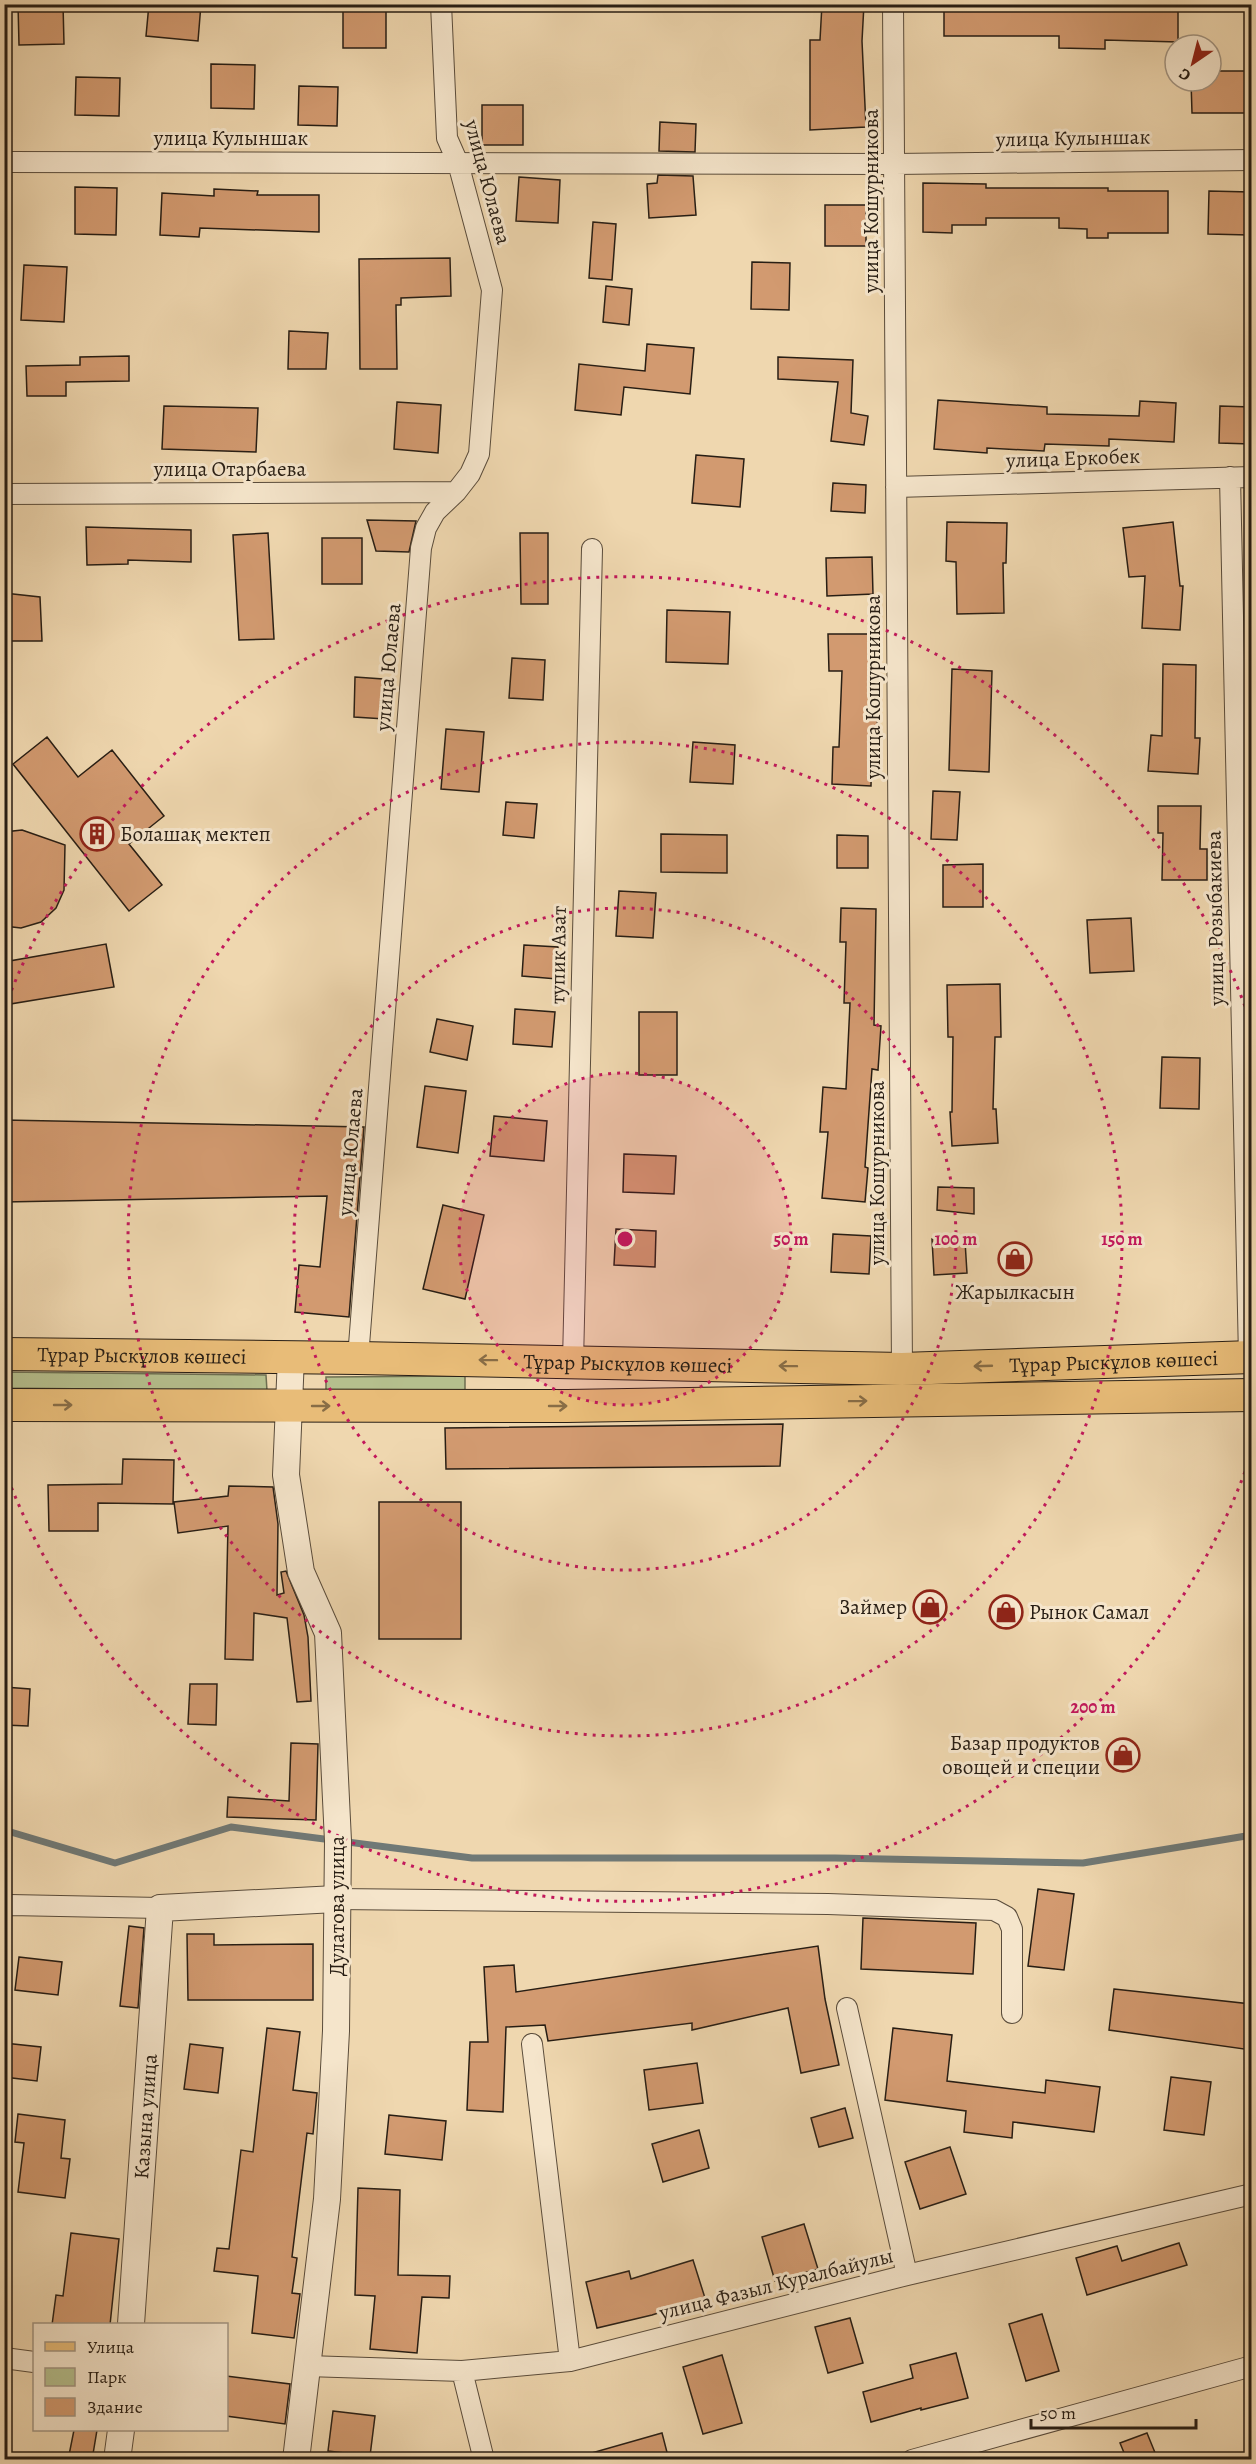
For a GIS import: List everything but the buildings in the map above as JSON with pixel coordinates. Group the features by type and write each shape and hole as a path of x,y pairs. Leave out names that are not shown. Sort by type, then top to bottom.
{"main road":[{"name":"Тұрар Рыскұлов көшесі","path":"4,1354 358,1358 902,1369 1250,1357"},
{"name":"Тұрар Рыскұлов көшесі","path":"4,1405 567,1406 1251,1395"}],"street":[{"name":"улица Юлаева","path":"358,1358 421,548 426,528 435,512 456,492 470,474 479,454 492,290 458,163 447,138 441,4"},
{"name":"улица Кошурникова","path":"893,4 902,1369"},
{"name":"улица Кулыншак","path":"4,162 895,164 1251,160"},
{"name":"улица Розыбакиева","path":"1230,477 1250,1357"},
{"name":"улица Еркобек","path":"896,487 1251,477"},
{"name":"улица Отарбаева","path":"4,494 456,492"},
{"name":"тупик Азат","path":"573,1362 592,549"},
{"name":"Дулатова улица","path":"291,1357 286,1475 302,1572 328,1633 338,1841 336,2031 328,2187 296,2460"},
{"path":"4,1908 10,1905 160,1908 336,1899 828,1904 994,1910 1007,1917 1012,1929 1012,2013"},
{"name":"Казына улица","path":"131,2323 160,1908"},
{"path":"847,2008 907,2275"},
{"path":"532,2044 570,2361"},
{"name":"улица Фазыл Куралбайулы","path":"307,2366 462,2371 570,2361 907,2275 1251,2194"},
{"path":"4,2358 33,2362"},
{"path":"912,2460 1251,2366"},
{"path":"462,2371 484,2460"},
{"path":"117,2460 121,2431"}],"green space":[{"path":"5,1372 266,1375 267,1391 5,1388"},
{"path":"465,1376 465,1391 326,1392 326,1377"}],"waterway":[{"path":"4,1830 115,1863 231,1827 472,1858 835,1858 1083,1863 1252,1835"}],"place":[{"name":"Болашақ мектеп","path":"97,834"},
{"name":"Жарылкасын","path":"1015,1259"},
{"name":"Займер","path":"930,1607"},
{"name":"Рынок Самал","path":"1006,1612"},
{"name":"Базар продуктов овощей и специи","path":"1123,1755"}]}
